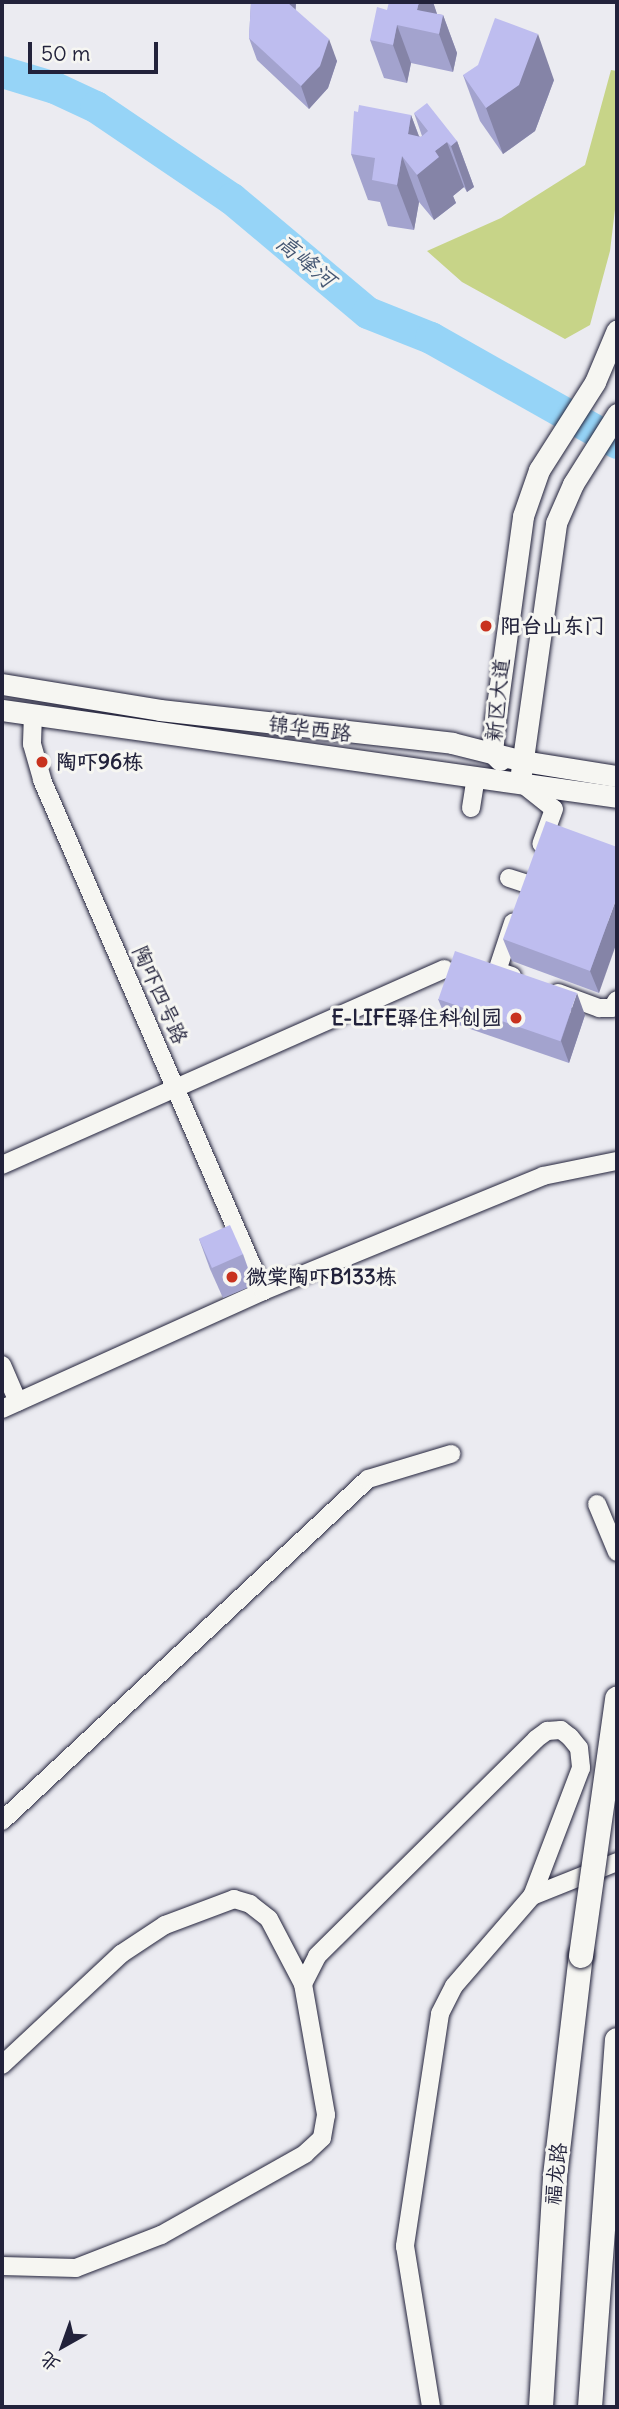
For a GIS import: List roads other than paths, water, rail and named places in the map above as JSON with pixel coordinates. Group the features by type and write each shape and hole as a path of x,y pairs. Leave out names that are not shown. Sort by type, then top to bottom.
{"highway":[{"name":"福龙路","path":"541,2400 555,2176 617,1699"},
{"path":"590,2407 617,2040"}],"main road":[{"name":"新区大道","path":"520,782 492,752 502,654 523,516 539,470 586,397 617,330"},
{"name":"新区大道","path":"520,782 556,523 588,461 617,414"},
{"path":"502,654 535,660"},
{"name":"锦华西路","path":"2,684 160,710 452,743 523,761 617,776"},
{"name":"锦华西路","path":"2,710 617,797"}],"street":[{"name":"陶吓四号路","path":"33,714 35,762 263,1291"},
{"path":"471,808 476,776"},
{"path":"520,782 554,809 519,892 497,971 599,1008 612,1008 617,1000"},
{"path":"2,1166 444,969"},
{"path":"2,1365 10,1406 263,1291 543,1176 617,1161"},
{"path":"2,1821 368,1479 452,1454"},
{"path":"597,1504 617,1552"},
{"path":"303,1984 317,1956 536,1739 547,1731 561,1730 579,1748 581,1768 532,1896 454,1986 440,2014 405,2246 431,2407"},
{"path":"532,1896 617,1862"},
{"path":"2,2065 121,1954 164,1925 213,1904 234,1899 250,1904 268,1919 303,1984 326,2115 322,2138 305,2154 161,2235 76,2268 2,2266"}],"waterway":[{"name":"高峰河","path":"2,72 55,88 96,107 232,199 368,313 431,338 617,443"}],"place":[{"name":"阳台山东门","path":"486,626"},
{"name":"陶吓96栋","path":"42,762"},
{"name":"E-LIFE驿住科创园","path":"516,1018"},
{"name":"微棠陶吓B133栋","path":"232,1277"}]}
